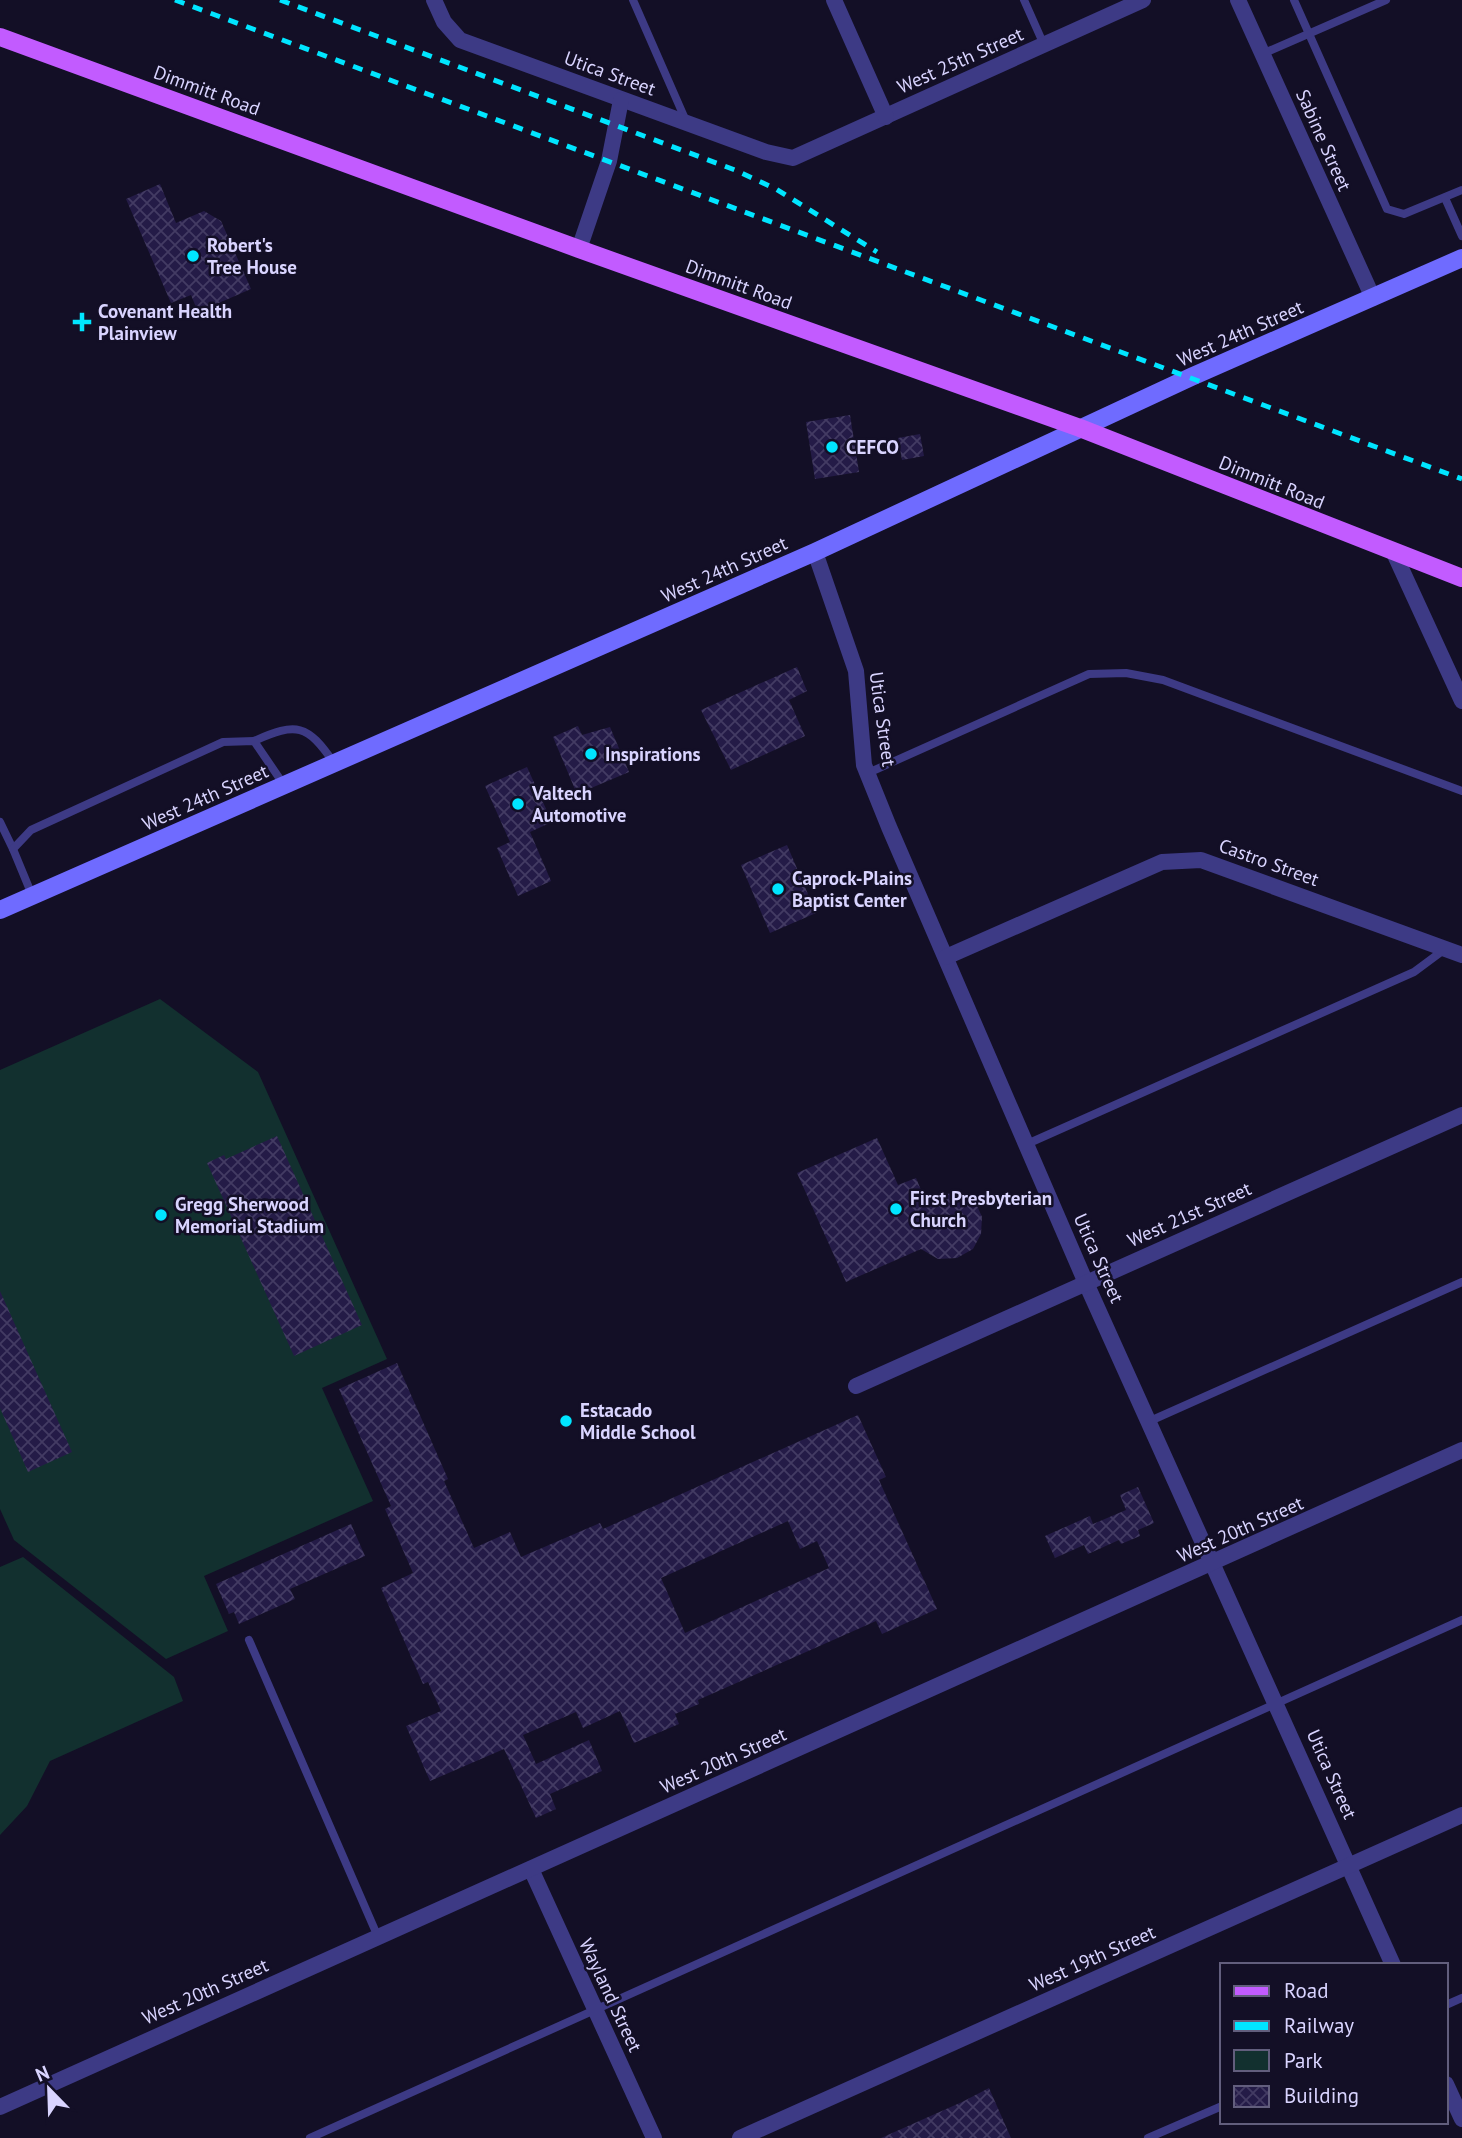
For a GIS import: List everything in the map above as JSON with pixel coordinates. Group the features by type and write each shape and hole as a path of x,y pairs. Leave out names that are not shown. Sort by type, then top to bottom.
{"main road":[{"name":"Dimmitt Road","path":"0,37 579,249 1080,428 1462,578"},
{"name":"West 24th Street","path":"0,910 815,552 1080,428 1462,258"}],"street":[{"name":"Utica Street","path":"434,0 444,22 460,40 621,100 793,158"},
{"path":"834,0 886,117"},
{"name":"West 25th Street","path":"793,158 1143,0"},
{"name":"Sabine Street","path":"1237,0 1373,298"},
{"path":"579,249 610,161 621,100"},
{"name":"Utica Street","path":"815,552 856,671 864,765 1086,1283 1215,1564 1392,1963"},
{"path":"1394,553 1462,701"},
{"name":"Castro Street","path":"946,957 1163,862 1201,860 1462,955"},
{"name":"West 21st Street","path":"856,1386 1462,1115"},
{"name":"West 20th Street","path":"0,2106 1215,1564 1462,1450"},
{"name":"West 19th Street","path":"740,2138 1462,1815"},
{"name":"Wayland Street","path":"531,1868 654,2138"},
{"path":"1448,2088 1462,2119"}],"lane":[{"path":"633,0 688,123"},
{"path":"1024,0 1044,45"},
{"path":"1294,0 1387,209 1404,214 1462,190"},
{"path":"1361,0 1365,9"},
{"path":"1262,54 1386,0"},
{"path":"1445,198 1462,236"},
{"path":"868,773 1089,674 1102,671 1163,680 1462,791"},
{"path":"13,849 31,830 223,742 254,741 281,729 295,727 317,738 334,763"},
{"path":"254,741 284,785"},
{"path":"0,822 33,896"},
{"path":"1027,1144 1414,972 1445,949"},
{"path":"1150,1421 1462,1282"},
{"path":"310,2138 1462,1620"},
{"path":"248,1640 378,1937"},
{"path":"1148,2138 1220,2107"}],"green space":[{"name":"Gregg Sherwood Memorial Stadium","path":"160,999 258,1072 387,1359 322,1388 373,1501 204,1576 228,1631 166,1659 14,1540 0,1509 0,1070"},
{"path":"23,1557 174,1677 183,1701 50,1761 27,1806 0,1835 0,1567"}],"building":[{"name":"Robert's Tree House","path":"160,184 176,223 204,211 221,221 251,289 198,312 191,295 171,303 126,199"},
{"name":"CEFCO","path":"850,415 859,472 815,479 806,422"},
{"name":"CEFCO","path":"920,434 924,456 902,460 898,438"},
{"path":"797,667 807,691 789,700 805,736 731,770 701,710"},
{"name":"Inspirations","path":"578,726 582,735 610,727 629,772 577,794 553,737"},
{"path":"527,767 552,822 530,832 551,881 518,896 497,848 510,842 485,786"},
{"name":"Caprock-Plains Baptist Center","path":"787,845 816,913 770,933 741,865"},
{"path":"277,1136 362,1325 294,1356 207,1163 224,1155 226,1159"},
{"name":"First Presbyterian Church","path":"877,1138 898,1185 916,1178 926,1202 945,1194 965,1193 975,1201 982,1217 981,1234 973,1249 957,1258 938,1259 921,1249 846,1282 797,1173"},
{"path":"0,1291 72,1452 28,1472 0,1408"},
{"path":"397,1363 448,1479 444,1481 474,1548 510,1532 521,1557 600,1523 603,1529 858,1415 886,1477 879,1480 937,1609 882,1634 876,1621 698,1700 699,1704 675,1714 679,1724 634,1743 620,1711 583,1728 576,1712 523,1735 536,1764 589,1740 602,1771 550,1794 556,1809 536,1818 504,1749 430,1781 406,1726 441,1711 428,1682 423,1684 381,1588 413,1573 385,1509 391,1506 339,1389","holes":["788,1521 800,1549 817,1541 829,1568 685,1633 661,1578"]},
{"path":"1138,1487 1154,1523 1138,1530 1140,1536 1121,1544 1119,1540 1088,1554 1084,1545 1055,1558 1045,1536 1090,1516 1093,1524 1126,1510 1120,1495"},
{"path":"351,1524 365,1556 290,1589 295,1599 239,1624 234,1612 229,1614 216,1584"},
{"path":"989,2088 1011,2138 881,2138 962,2102"}],"railway":[{"path":"175,0 1462,479"},
{"path":"280,0 735,170 776,189 877,252"}],"place":[{"name":"Robert's Tree House","path":"193,256"},
{"name":"Covenant Health Plainview","path":"82,322"},
{"name":"CEFCO","path":"832,447"},
{"name":"Inspirations","path":"591,754"},
{"name":"Valtech Automotive","path":"518,804"},
{"name":"Caprock-Plains Baptist Center","path":"778,889"},
{"name":"First Presbyterian Church","path":"896,1209"},
{"name":"Gregg Sherwood Memorial Stadium","path":"161,1215"},
{"name":"Estacado Middle School","path":"566,1421"}]}
